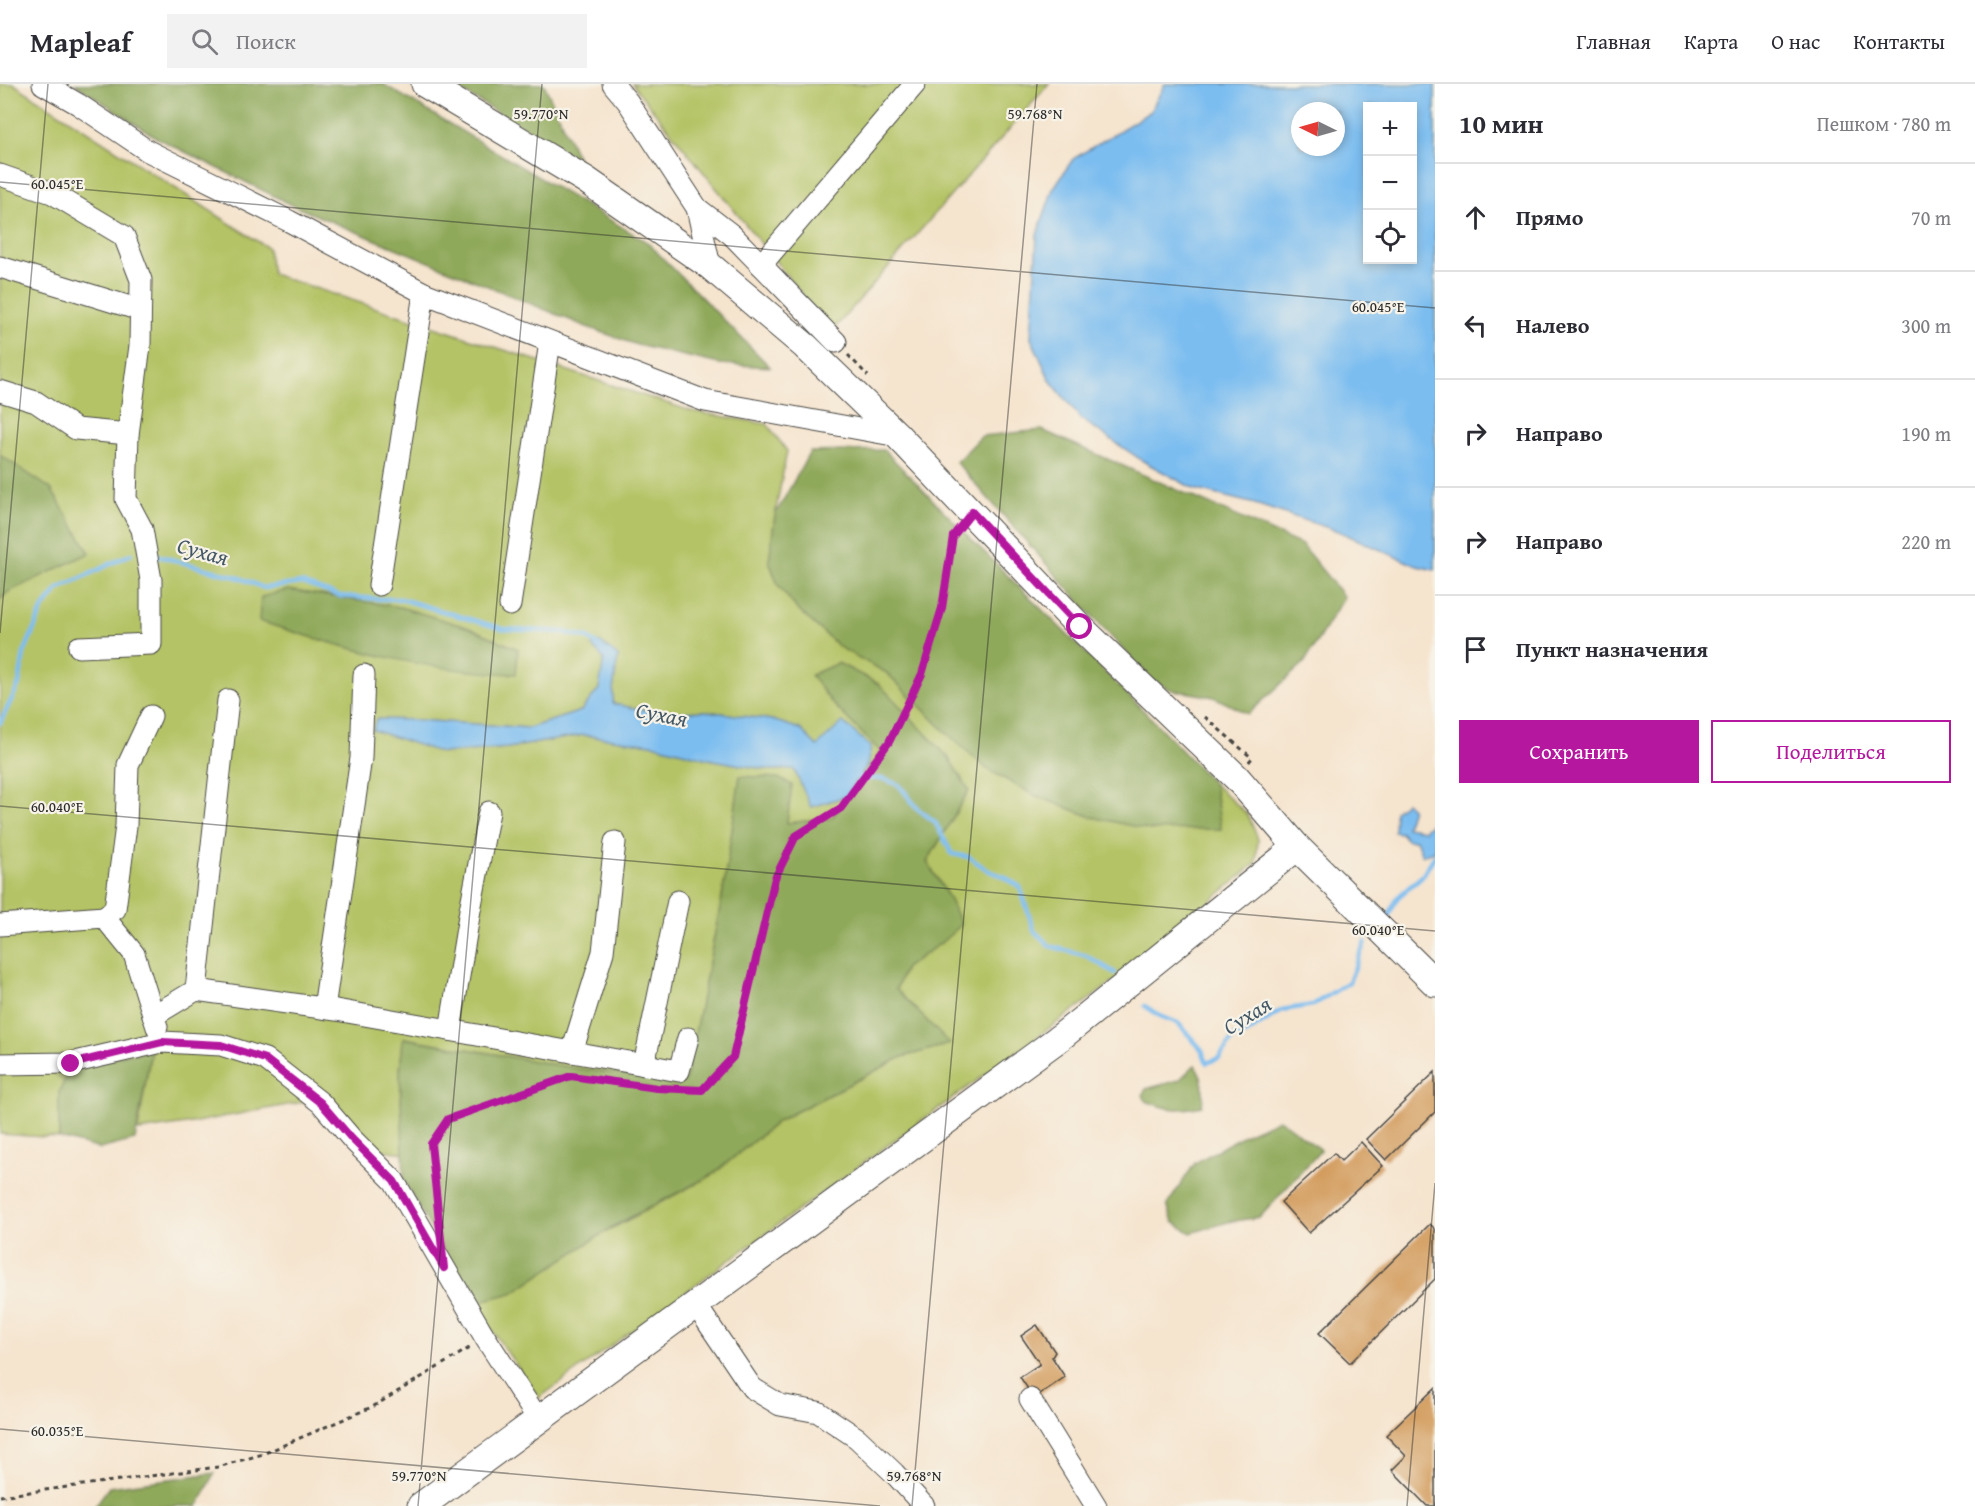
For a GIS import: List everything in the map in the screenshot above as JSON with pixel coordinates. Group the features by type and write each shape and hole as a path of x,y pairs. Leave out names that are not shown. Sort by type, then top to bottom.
{"main road":[{"path":"425,84 586,180 710,266 805,346 898,436 1080,627 1237,778 1297,847 1435,983"},
{"path":"421,1506 1062,1036 1297,847"}],"street":[{"path":"43,84 78,104 148,151 290,221 424,293 705,401 898,436"},
{"path":"613,84 628,102 697,208 732,235 836,342"},
{"path":"761,265 915,84"},
{"path":"0,175 52,193 124,236 141,280 140,346 128,434 126,499 142,529 151,580 151,645 79,646"},
{"path":"697,208 710,266"},
{"path":"0,267 140,310"},
{"path":"379,585 424,293"},
{"path":"510,605 550,342"},
{"path":"0,391 36,402 76,429 128,434"},
{"path":"324,1008 361,759 364,675"},
{"path":"196,990 228,700"},
{"path":"0,925 104,917 115,909 126,826 128,765 151,716"},
{"path":"450,1030 489,812"},
{"path":"572,1052 603,952 615,842"},
{"path":"644,1065 678,900"},
{"path":"104,917 134,954 162,1042"},
{"path":"153,1016 196,990 324,1008 679,1071 688,1038"},
{"path":"0,1064 71,1064 162,1042 221,1045 265,1059 321,1103 352,1139 394,1181 486,1339 538,1419"},
{"path":"696,1305 752,1388 780,1405 818,1412 857,1438 924,1506"},
{"path":"1030,1399 1096,1506"}],"path":[{"path":"440,1234 431,1144 448,1119 571,1076 657,1088 702,1090 733,1057 775,878 796,836 841,808 889,742 925,663 942,608 953,536 972,512"},
{"path":"0,1496 218,1467 263,1454 374,1406 486,1339"}],"green space":[{"path":"0,84 14,84 268,248 272,274 691,411 767,424 787,451 769,561 778,585 797,609 841,648 887,673 987,769 1034,795 1092,817 1221,829 1214,784 1248,815 1258,839 1256,863 1124,974 539,1398 473,1303 712,1175 778,1121 902,1057 949,1044 896,990 905,968 942,942 949,898 927,862 969,790 838,663 811,675 832,703 881,751 832,818 787,823 740,777 722,898 685,1082 574,1068 404,1038 400,1071 404,1153 367,1148 324,1098 138,1131 151,1050 59,1093 59,1138 0,1134 0,600 8,592 51,489 0,455","holes":["592,646 618,657 613,704 659,713 706,711 772,720 800,729 817,746 867,765 846,796 812,807 794,769 773,770 746,766 652,744 583,735 508,748 442,753 373,729 377,719 529,728 581,711 599,689 604,659"]},
{"path":"75,84 383,84 647,242 770,367 719,364 637,345 587,327 296,207 157,138"},
{"path":"449,84 544,84 578,159"},
{"path":"632,84 1049,84 832,331"},
{"path":"1042,430 1302,545 1344,597 1304,663 1248,714 1214,697 1172,690 1152,680 956,462 982,436"},
{"path":"884,450 1214,784 1221,829 1150,830 1092,817 1034,795 987,769 887,673 841,648 797,609 778,585 769,561 775,515 810,452"},
{"path":"0,455 51,489 90,553 8,592 0,600"},
{"path":"288,590 400,607 470,628 518,649 516,674 450,669 386,657 259,621 261,597"},
{"path":"838,663 879,684 948,757 969,790 927,862 949,898 961,925 942,942 905,968 896,989 950,1044 902,1057 778,1121 712,1175 614,1226 512,1293 473,1303 404,1181 400,1071 403,1038 574,1068 685,1082 722,898 740,776 778,778 792,785 787,823 832,818 881,752 832,703 811,675"},
{"path":"151,1050 135,1140 100,1149 59,1138 59,1093 71,1065"},
{"path":"1195,1065 1203,1085 1202,1106 1174,1109 1146,1101 1143,1095 1146,1089 1179,1080"},
{"path":"1279,1119 1321,1150 1260,1217 1228,1222 1191,1233 1173,1222 1167,1205 1195,1163 1242,1136"},
{"path":"215,1473 198,1506 95,1506 109,1487"}],"water":[{"path":"1165,84 1435,84 1435,570 1417,566 1338,531 1255,504 1194,489 1143,461 1081,419 1050,380 1031,338 1037,235 1053,189 1073,159 1150,112"},
{"path":"595,642 601,643 618,656 613,704 659,713 706,711 772,720 800,729 817,746 843,722 871,747 867,765 846,796 811,807 794,769 773,770 746,766 652,744 583,735 508,748 442,753 373,730 376,719 529,728 581,711 599,689 604,659 592,646"},
{"path":"1406,802 1412,808 1406,827 1424,830 1435,820 1435,851 1422,855 1416,840 1407,840 1401,833 1394,832 1395,811"}],"building":[{"path":"1435,1072 1435,1112 1386,1160 1366,1139"},
{"path":"1361,1142 1383,1166 1309,1233 1281,1202 1334,1153 1341,1161"},
{"path":"1430,1224 1435,1229 1435,1279 1350,1363 1319,1333"},
{"path":"1037,1325 1055,1352 1052,1357 1065,1377 1034,1398 1020,1377 1040,1364 1021,1336"},
{"path":"1435,1388 1435,1506 1427,1506 1392,1470 1406,1456 1386,1435"}],"waterway":[{"name":"Сухая","path":"0,723 19,684 24,653 42,610 58,589 131,554"},
{"name":"Сухая","path":"152,554 240,578 264,588 302,583 339,596 401,599 503,629 563,632 588,638 599,646"},
{"name":"Сухая","path":"855,776 884,779 899,785 918,809 935,822 952,854 969,857 989,871 1003,876 1020,887 1034,931 1050,946 1087,956 1115,973"},
{"name":"Сухая","path":"1387,919 1397,898 1423,875 1435,855"},
{"name":"Сухая","path":"1145,1006 1160,1016 1178,1023 1202,1050 1207,1063 1219,1058 1233,1038 1245,1034 1282,1010 1313,1005 1349,982 1365,942"}],"route":[{"path":"71,1064 162,1042 221,1045 265,1059 321,1103 352,1139 394,1181 444,1268 431,1144 448,1119 571,1076 657,1088 702,1090 733,1057 775,878 796,836 841,808 889,742 922,674 942,608 953,536 972,512 1080,627"}]}
